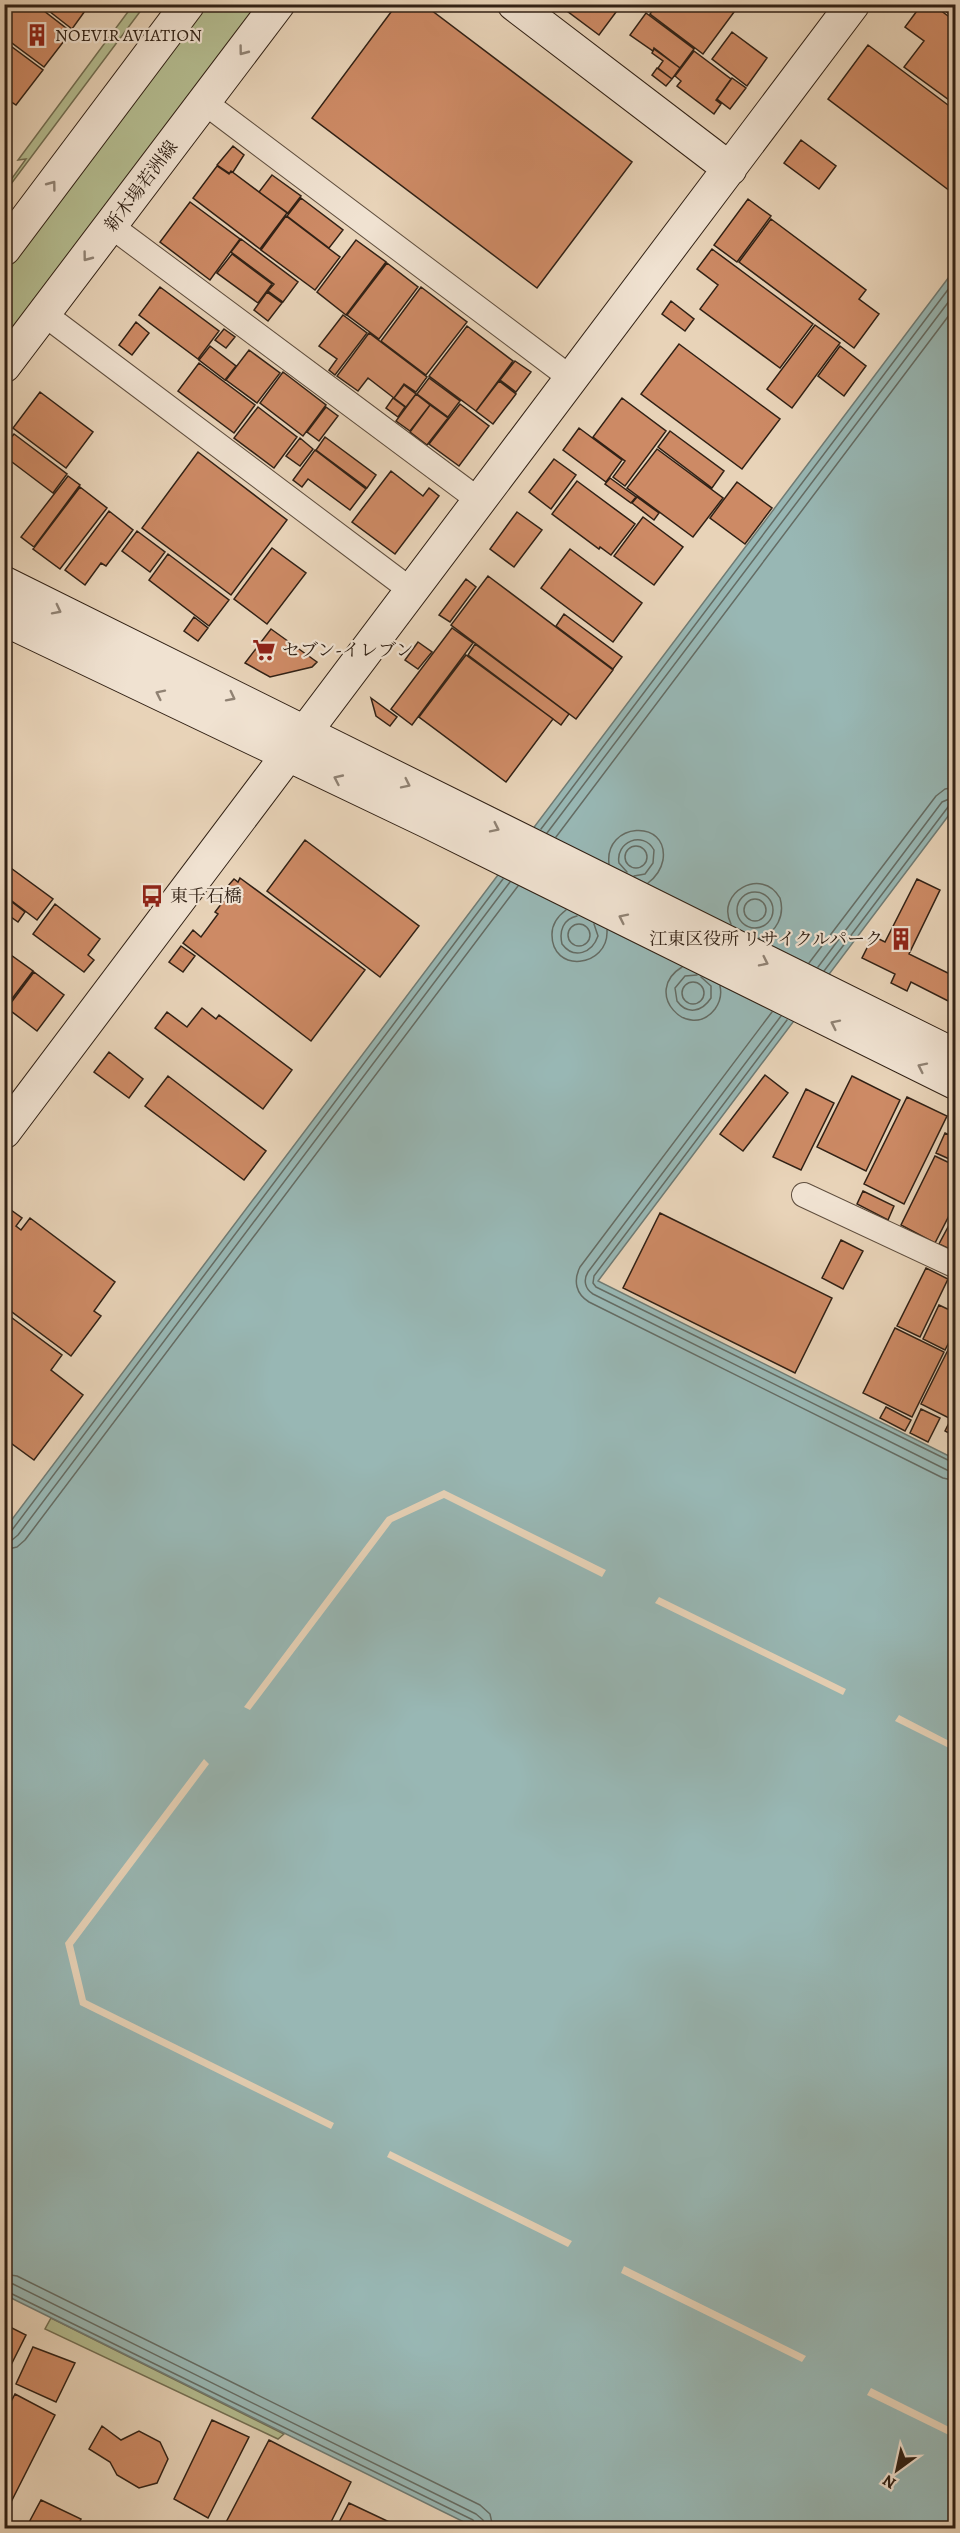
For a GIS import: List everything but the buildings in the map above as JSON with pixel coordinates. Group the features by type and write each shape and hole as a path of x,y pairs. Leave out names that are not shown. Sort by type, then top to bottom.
{"street":[{"path":"4,249 15,213 188,4"},
{"name":"新木場若洲線","path":"4,366 278,4"},
{"path":"514,4 730,169"},
{"path":"4,1132 853,4"},
{"path":"204,102 572,379"},
{"path":"111,226 480,501"},
{"path":"44,314 412,591"},
{"path":"4,583 297,745"},
{"path":"4,619 297,745 436,812 895,1040 956,1083"},
{"path":"895,1040 956,1056"},
{"path":"804,1195 956,1266"}],"green space":[{"path":"133,5 145,5 5,192 5,188 26,159 18,160"},
{"path":"203,5 257,5 5,339 4,264"},
{"path":"51,2318 284,2434 278,2439 45,2329"}],"water":[{"path":"955,269 955,807 598,1281 955,1459 955,2528 476,2528 5,2295 4,1530"}],"pier":[{"path":"444,1490 606,1570 602,1577 444,1498 392,1522 250,1710 244,1707 387,1517"},
{"path":"659,1597 846,1689 843,1695 655,1603"},
{"path":"899,1715 955,1744 955,1751 895,1721"},
{"path":"204,1759 209,1764 73,1945 86,2000 334,2123 331,2129 80,2005 65,1943"},
{"path":"390,2151 572,2241 568,2247 387,2157"},
{"path":"624,2266 806,2356 802,2362 621,2273"},
{"path":"871,2388 955,2430 955,2438 867,2395"}],"place":[{"name":"NOEVIR AVIATION","path":"37,35"},
{"name":"セブン-イレブン","path":"264,650"},
{"name":"東千石橋","path":"152,896"},
{"name":"江東区役所 リサイクルパーク","path":"901,939"}]}
